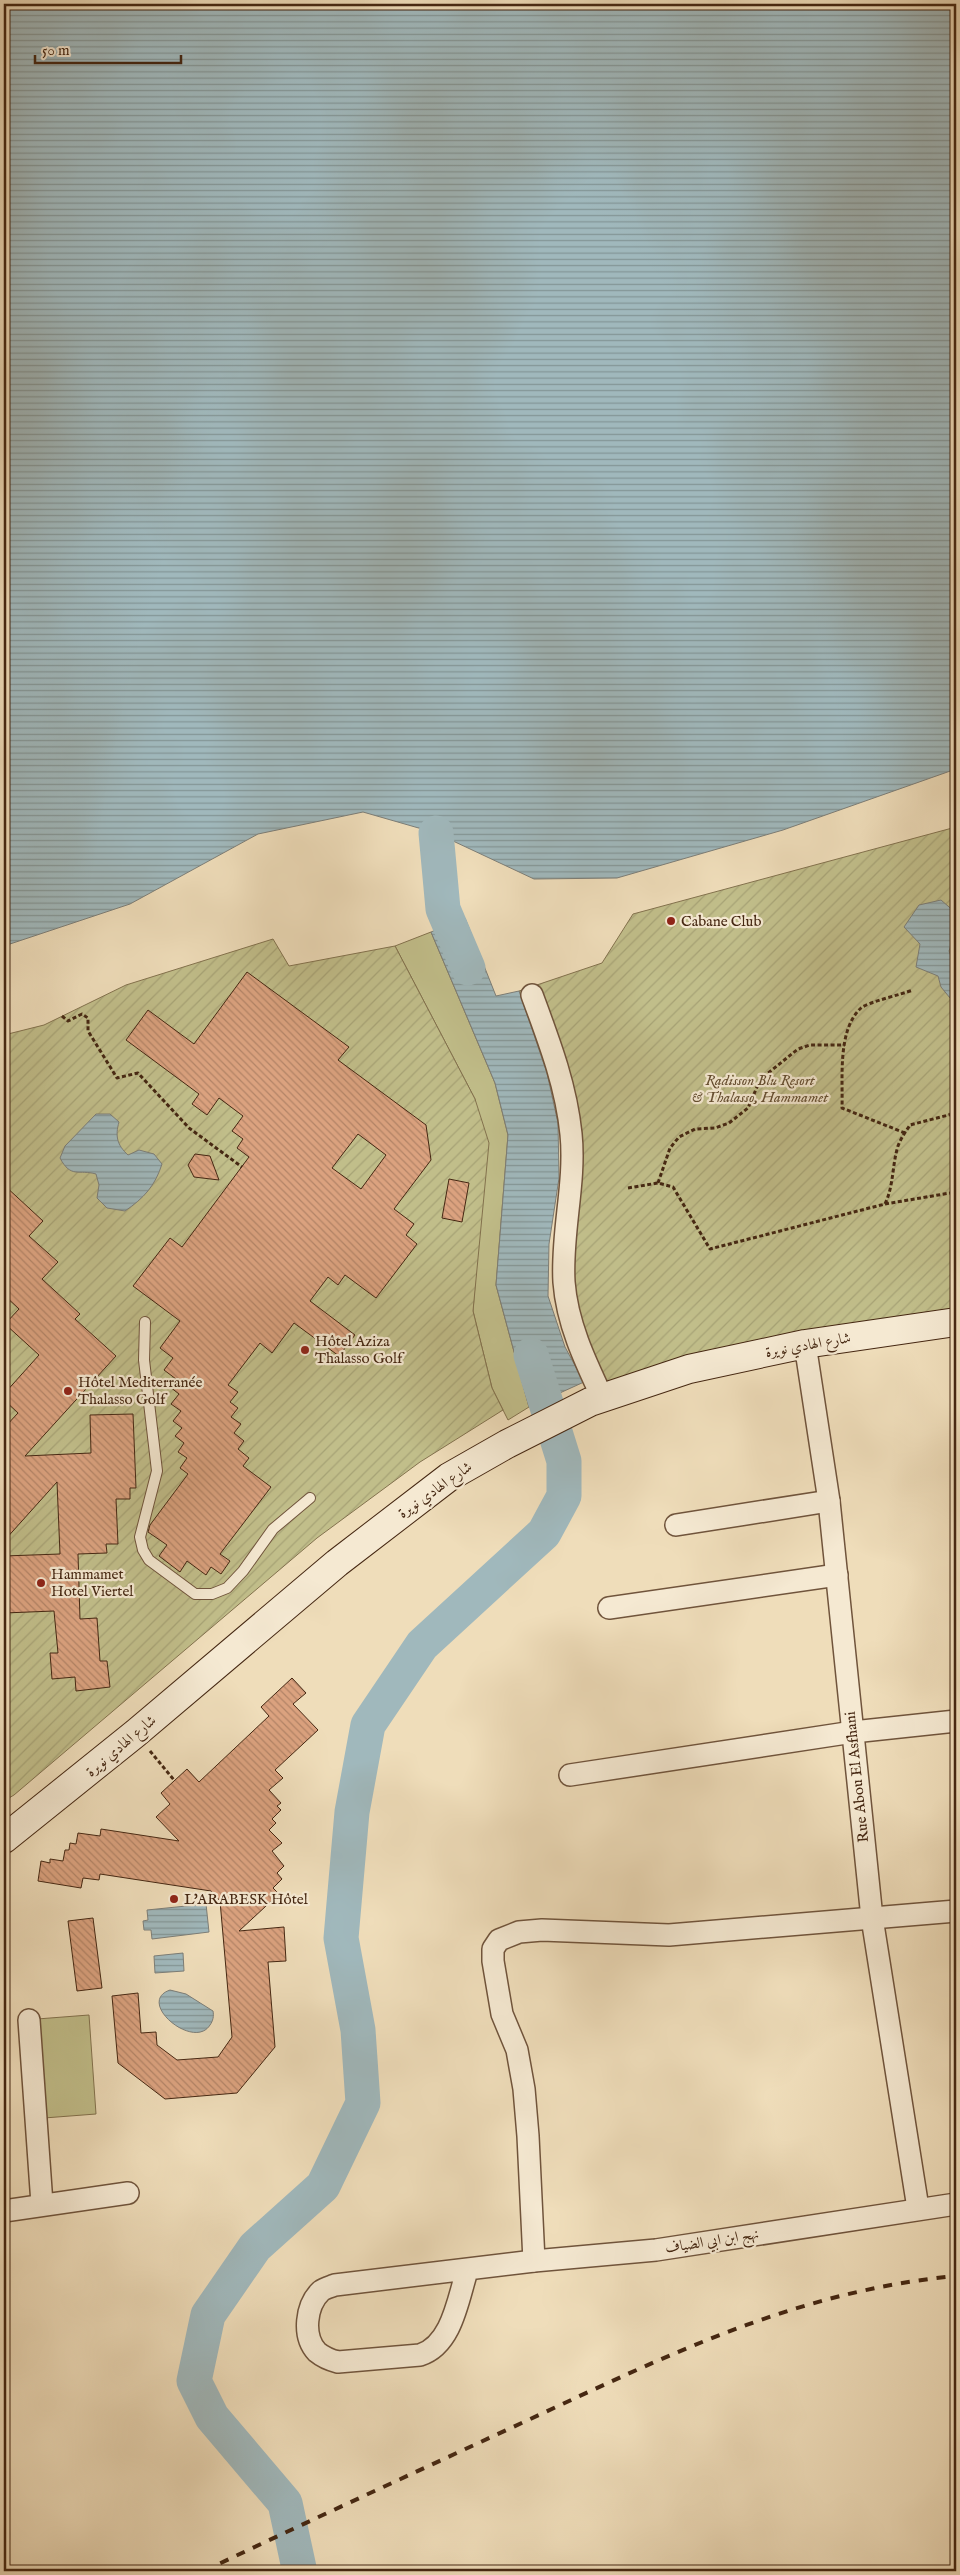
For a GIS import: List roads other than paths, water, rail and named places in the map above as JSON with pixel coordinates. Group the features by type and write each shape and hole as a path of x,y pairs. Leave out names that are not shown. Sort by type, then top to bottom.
{"street":[{"path":"532,995 564,1090 571,1134 573,1156 564,1281 568,1309 576,1339 596,1400"},
{"name":"شارع الهادي نويرة","path":"4,1839 28,1822 136,1733 337,1563 449,1477 507,1444 596,1400 689,1368 806,1344 956,1322"},
{"name":"Rue Abou El Asfhani","path":"806,1344 837,1575 872,1918 918,2208"},
{"path":"676,1525 828,1501"},
{"path":"609,1608 837,1575"},
{"path":"570,1775 853,1732 956,1721"},
{"path":"534,2261 524,2089 517,2050 502,2014 493,1961 493,1949 500,1940 519,1932 542,1930 669,1935 956,1910"},
{"path":"28,2020 42,2204"},
{"path":"4,2211 128,2193"},
{"name":"نهج ابن ابي الضياف","path":"467,2271 446,2334 440,2345 432,2351 420,2355 338,2362 321,2354 310,2341 308,2322 314,2298 323,2289 335,2285 467,2271 534,2261 656,2250 918,2208 956,2204"}],"lane":[{"path":"145,1322 144,1360 157,1471 140,1537 143,1550 149,1560 195,1594 212,1594 227,1588 243,1571 273,1530 310,1498"}],"water":[{"path":"4,4 956,4 956,769 783,830 617,878 534,879 436,833 363,812 258,834 130,904 4,946"},
{"path":"941,900 956,913 954,936 949,951 956,969 956,997 950,998 941,987 938,976 916,967 920,944 904,927 919,905"},
{"path":"465,918 496,996 519,991 547,1073 558,1123 559,1178 549,1244 548,1296 565,1347 584,1382 529,1407 496,1285 508,1135 495,1083 431,932"},
{"path":"96,1114 110,1114 119,1122 118,1140 121,1148 128,1155 139,1150 154,1154 162,1164 156,1179 148,1191 125,1211 107,1208 97,1198 99,1185 96,1174 72,1171 64,1165 60,1158 65,1146"},
{"path":"206,1904 209,1932 152,1939 151,1930 144,1930 143,1921 148,1920 147,1910"},
{"path":"183,1953 184,1971 155,1973 154,1956"},
{"path":"170,1990 186,1994 213,2011 210,2025 202,2031 192,2032 181,2029 171,2022 163,2013 159,2004 161,1996"}],"waterway":[{"path":"436,833 443,909 468,968"},
{"path":"297,2571 299,2568 285,2503 212,2417 194,2381 208,2315 255,2247 323,2186 363,2103 358,2030 341,1938 352,1812 368,1725 422,1645 544,1533 564,1496 564,1461 531,1355"}],"railway":[{"path":"204,2571 631,2373 735,2329 788,2311 842,2296 898,2284 956,2276"}],"place":[{"name":"Cabane Club","path":"671,921"},
{"name":"Hôtel Aziza Thalasso Golf","path":"305,1350"},
{"name":"Hôtel Mediterranée Thalasso Golf","path":"68,1391"},
{"name":"Hammamet Hotel Viertel","path":"41,1583"},
{"name":"L'ARABESK Hôtel","path":"174,1899"}],"park label":[{"name":"Radisson Blu Resort & Thalasso, Hammamet","path":"760,1088"}]}
